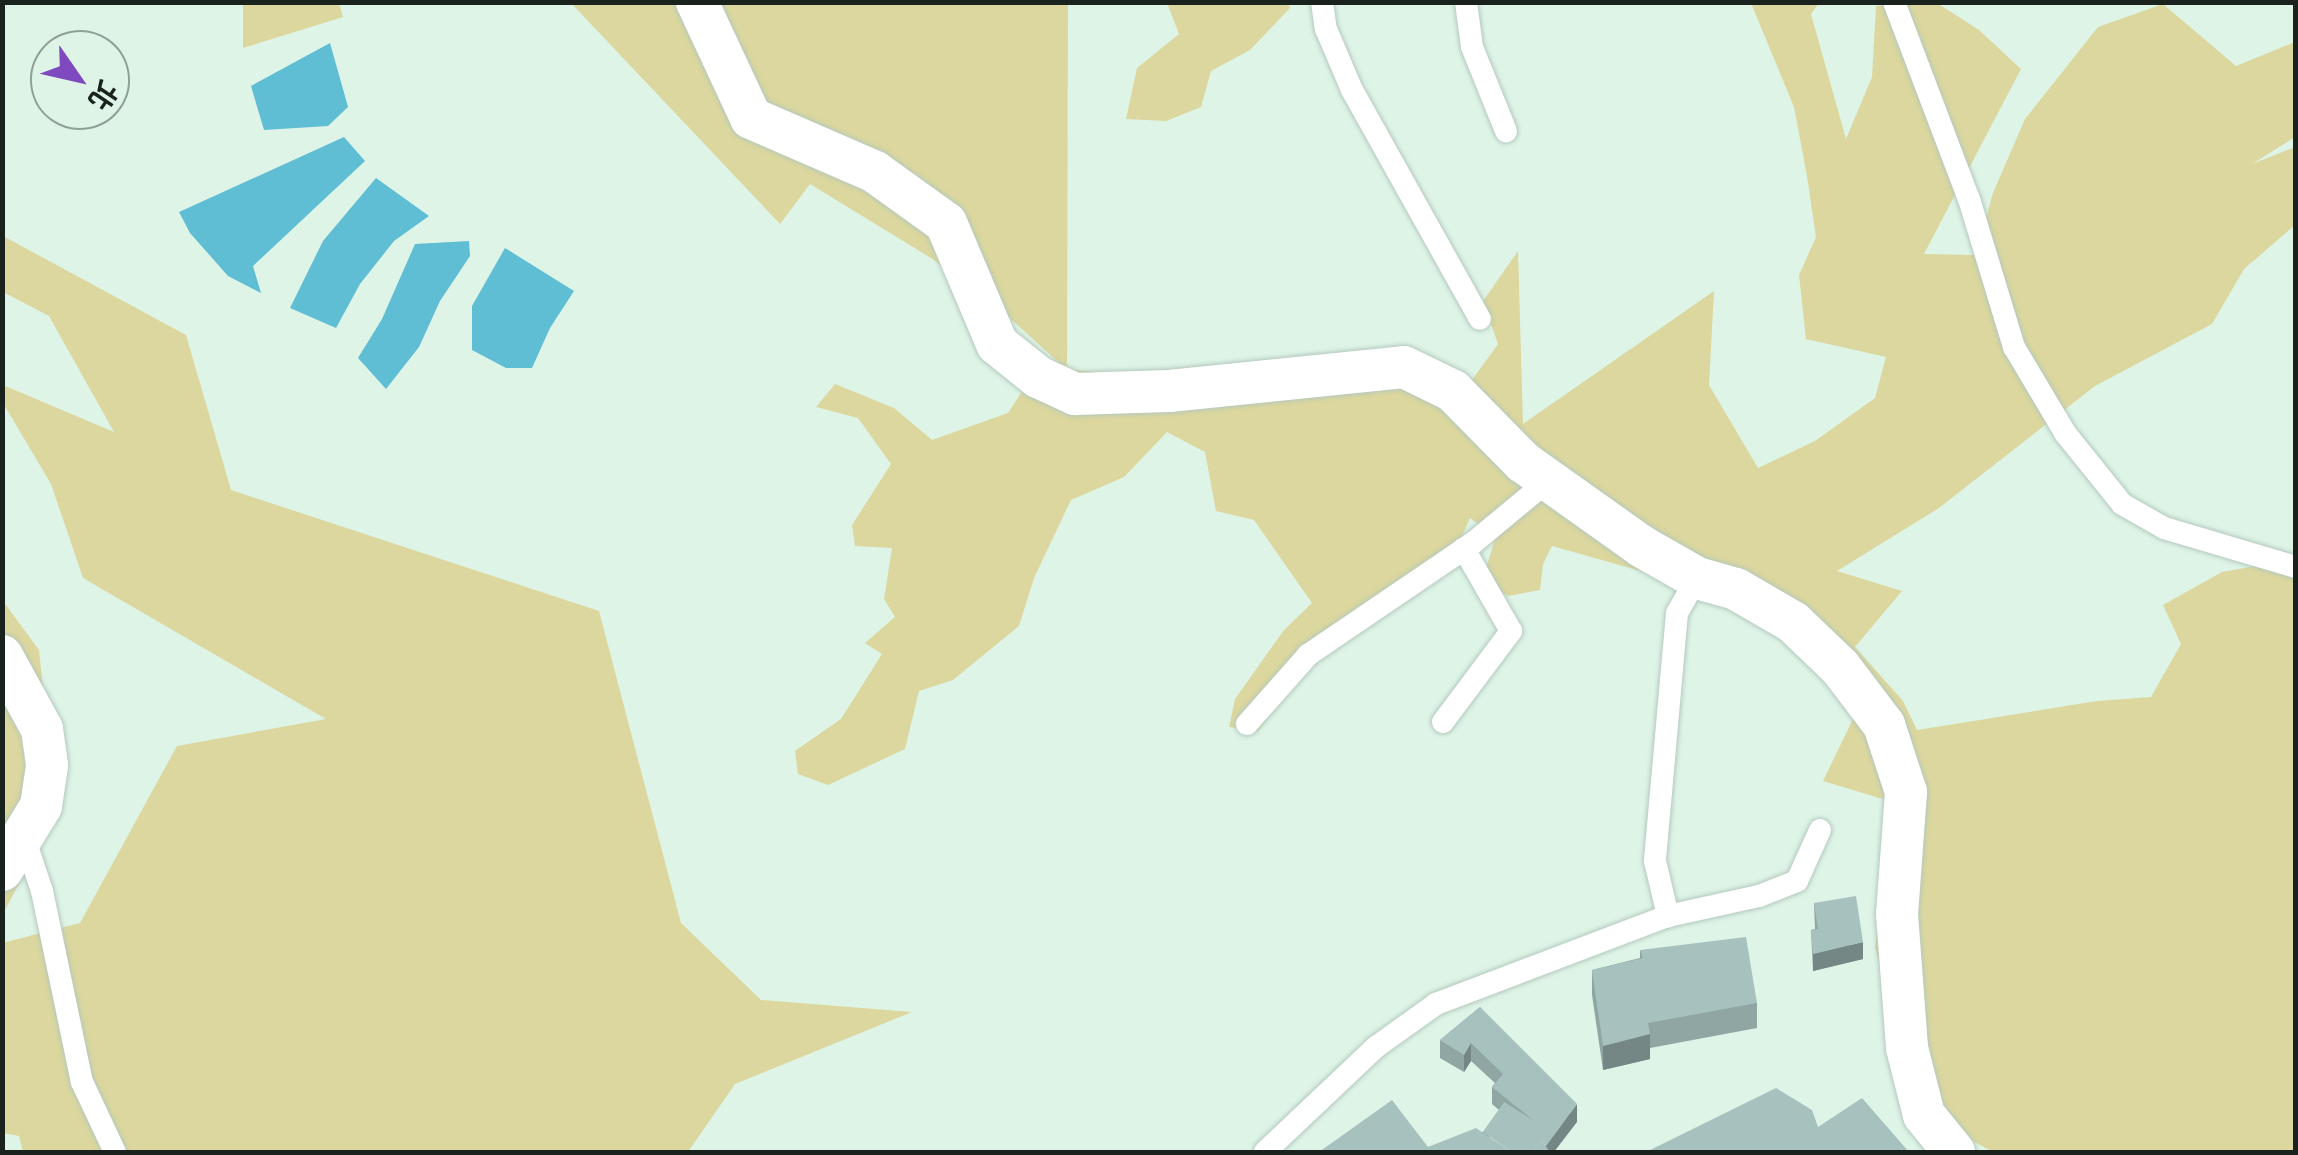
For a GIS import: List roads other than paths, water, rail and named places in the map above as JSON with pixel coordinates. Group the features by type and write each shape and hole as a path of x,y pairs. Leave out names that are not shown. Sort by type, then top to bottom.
{"street":[{"path":"698,2 751,118 875,172 946,222 997,344 1038,378 1076,394 1169,392 1404,367 1452,392 1523,462 1641,546 1697,578 1736,589 1794,622 1840,668 1884,725 1906,792 1897,914 1907,1048 1924,1115 1954,1152"},
{"path":"2,656 42,728 47,766 42,806 14,855"}],"lane":[{"path":"1322,2 1326,29 1352,90 1480,318"},
{"path":"1466,2 1472,47 1506,130"},
{"path":"1894,2 1968,199 2014,347 2065,432 2122,504 2164,528 2296,567"},
{"path":"1248,724 1308,655 1464,549 1550,480"},
{"path":"1443,722 1511,631 1464,549"},
{"path":"1668,916 1656,861 1657,842 1677,613 1697,578"},
{"path":"1265,1152 1376,1047 1436,1004 1668,916 1759,896 1798,881 1820,830"},
{"path":"14,855 42,891 82,1082 114,1152"},
{"path":"1590,946 1594,973"}],"water":[{"path":"330,43 348,107 328,126 264,130 251,86"},
{"path":"344,137 365,161 253,266 261,293 228,276 190,233 179,212"},
{"path":"376,178 429,216 394,241 360,284 336,328 290,308 323,241"},
{"path":"469,241 470,256 440,301 419,347 386,389 358,358 382,319 415,244"},
{"path":"505,248 574,291 550,328 532,368 506,368 472,350 472,306"}]}
